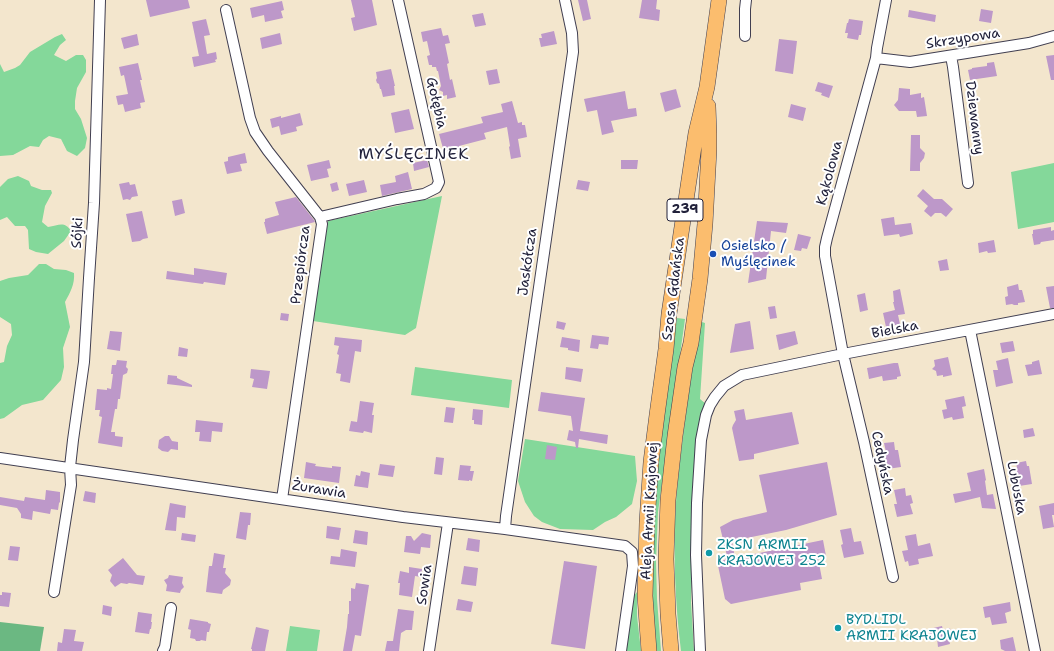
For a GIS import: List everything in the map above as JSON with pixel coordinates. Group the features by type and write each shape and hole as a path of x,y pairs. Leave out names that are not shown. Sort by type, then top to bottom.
{"main road":[{"name":"Szosa Gdańska","path":"663,372 669,314 696,133 707,87 719,0"},
{"name":"Szosa Gdańska","path":"684,374 691,343 702,257 709,138 707,87"},
{"name":"Aleja Armii Krajowej","path":"649,651 645,596 647,522 651,462 663,372"},
{"name":"Aleja Armii Krajowej","path":"671,651 667,599 667,534 671,466 684,374"}],"street":[{"name":"Sójki","path":"54,592 71,485 70,468 84,362 94,203 100,0"},
{"name":"Gołębia","path":"320,217 424,194 436,188 439,182 398,0"},
{"name":"Jaskółcza","path":"505,529 573,52 572,33 565,0"},
{"path":"745,36 746,0"},
{"name":"Kąkolowa","path":"843,354 825,256 826,247 876,58 886,0"},
{"name":"Przepiórcza","path":"226,10 250,118 255,132 268,151 320,217 322,224 282,499"},
{"name":"Skrzypowa","path":"876,58 910,62 1030,43 1054,36"},
{"name":"Dziewanny","path":"951,56 968,183"},
{"name":"Bielska","path":"700,651 696,555 701,440 706,415 710,405 714,397 724,386 742,375 843,354 1054,314"},
{"name":"Lubuska","path":"970,330 1035,651"},
{"name":"Cedyńska","path":"843,354 864,442 893,577"},
{"name":"Żurawia","path":"0,458 310,504 625,546 632,552 633,566 620,651"},
{"name":"Sowia","path":"429,651 448,523"},
{"path":"163,651 170,608"}],"green space":[{"path":"62,34 66,40 60,45 54,55 66,61 76,55 83,55 86,60 86,72 77,88 75,101 75,109 81,119 87,138 85,148 77,156 67,151 61,139 49,136 43,140 39,147 30,146 13,155 0,156 0,64 4,72 15,68 20,65 30,52"},
{"path":"1054,163 1054,222 1018,229 1011,172"},
{"path":"18,176 29,181 31,186 42,190 51,190 52,193 45,206 42,222 48,227 64,225 71,231 64,241 48,254 29,249 28,230 25,226 15,226 7,217 0,220 0,187 8,179"},
{"path":"442,196 416,328 405,335 313,321 328,221"},
{"path":"39,264 46,264 54,269 66,270 74,273 73,285 65,302 70,327 63,348 64,367 61,380 43,400 22,405 4,418 0,419 0,363 4,362 7,346 12,335 11,324 0,317 0,281 28,275"},
{"path":"677,318 685,319 658,512 656,562 661,651 656,651 651,575 654,496"},
{"path":"699,321 705,323 700,399 706,404 693,511 691,602 694,651 681,651 675,577 676,502 683,434"},
{"path":"415,367 512,380 509,408 411,395"},
{"path":"525,439 635,456 637,481 632,504 616,517 593,530 560,529 542,522 534,516 525,502 518,481"},
{"path":"637,592 637,616 641,651 626,651 634,596"},
{"path":"0,622 44,627 40,651 0,651"},
{"path":"290,626 320,630 317,651 286,651"}],"building":[{"path":"146,0 188,0 190,8 150,17"},
{"path":"351,0 372,0 377,25 354,31 351,18 355,17"},
{"path":"578,0 587,0 591,19 583,21"},
{"path":"642,0 657,0 656,9 660,10 659,21 639,18"},
{"path":"282,1 284,10 281,11 283,18 265,22 264,15 252,18 250,8"},
{"path":"981,9 993,11 991,23 979,21"},
{"path":"909,10 936,15 935,22 908,17"},
{"path":"483,13 486,25 475,27 472,15"},
{"path":"206,19 210,35 204,36 207,54 216,52 217,59 215,60 216,62 194,67 192,57 199,56 192,22"},
{"path":"849,19 863,21 861,35 859,35 858,40 847,38 848,33 845,33"},
{"path":"441,28 443,36 448,35 450,43 445,44 449,63 447,64 450,80 452,79 456,97 447,99 447,95 443,96 443,92 439,90 441,86 436,67 429,65 427,56 430,55 427,41 423,42 421,32"},
{"path":"554,31 557,44 541,47 539,38 542,38 541,34"},
{"path":"280,33 282,44 262,49 260,38"},
{"path":"137,34 139,45 124,49 121,38"},
{"path":"779,39 797,41 793,74 775,71"},
{"path":"1054,55 1054,80 1051,80 1046,56"},
{"path":"994,62 997,76 970,80 968,70 987,66 987,63"},
{"path":"138,63 145,102 140,103 141,108 125,112 123,104 118,105 116,96 128,94 124,75 121,76 119,67"},
{"path":"391,69 395,86 395,95 383,97 379,84 376,80 376,72"},
{"path":"497,69 500,83 489,85 486,71"},
{"path":"818,82 833,86 829,98 821,95 822,93 815,91"},
{"path":"899,88 910,89 910,95 921,93 921,98 924,97 927,116 917,117 916,111 899,111 894,105 898,100"},
{"path":"676,89 681,107 665,112 660,93"},
{"path":"625,91 628,109 636,108 637,116 611,121 614,132 602,135 597,110 587,112 584,99"},
{"path":"512,101 518,123 522,122 522,125 525,125 527,137 518,139 521,157 511,159 507,127 484,133 486,139 459,146 459,148 444,152 439,134 483,123 481,117 503,112 501,104"},
{"path":"791,104 806,108 803,121 788,117"},
{"path":"409,109 414,129 395,133 391,113"},
{"path":"300,113 303,125 296,127 297,131 281,135 279,126 272,128 270,119"},
{"path":"911,135 920,135 920,148 925,153 924,158 920,163 920,171 910,171"},
{"path":"245,153 247,163 240,164 242,171 227,174 224,162 228,161 228,157"},
{"path":"329,160 331,168 327,169 329,177 311,181 307,165"},
{"path":"427,160 429,167 414,171 413,163"},
{"path":"621,160 638,160 637,169 621,169"},
{"path":"408,172 412,189 382,196 380,185 396,182 395,176"},
{"path":"364,180 367,192 349,196 346,184"},
{"path":"578,180 590,182 588,191 576,189"},
{"path":"129,182 130,185 135,184 138,196 132,197 130,200 123,200 119,184"},
{"path":"337,182 339,190 332,192 330,184"},
{"path":"923,189 934,199 942,199 953,209 946,217 941,213 935,213 931,217 924,211 928,206 917,196"},
{"path":"296,197 315,222 267,234 264,222 265,219 279,215 275,202"},
{"path":"182,199 185,213 175,216 172,201"},
{"path":"142,211 148,238 132,242 126,214"},
{"path":"894,217 895,225 911,223 913,234 900,237 899,234 884,236 881,219"},
{"path":"757,221 788,223 786,233 771,231 766,279 748,283"},
{"path":"1051,227 1051,231 1054,230 1054,240 1041,242 1040,244 1034,245 1032,234 1033,230"},
{"path":"798,234 811,237 807,249 802,248 801,251 794,250"},
{"path":"994,240 996,252 988,253 987,251 979,253 978,243"},
{"path":"947,259 949,270 940,271 938,261"},
{"path":"194,268 227,273 225,285 204,282 203,284 166,279 167,271 194,275"},
{"path":"1018,284 1019,290 1022,290 1025,302 1018,303 1018,305 1006,305 1005,297 1008,296 1007,287"},
{"path":"1054,286 1054,308 1050,308 1046,287"},
{"path":"900,289 905,314 898,315 900,324 886,327 883,313 895,310 893,291"},
{"path":"865,293 868,310 860,312 857,295"},
{"path":"775,306 777,318 770,319 768,307"},
{"path":"281,313 289,314 288,321 280,320"},
{"path":"557,321 566,323 564,330 556,328"},
{"path":"750,321 754,349 730,353 735,324"},
{"path":"110,331 122,332 120,351 107,349"},
{"path":"795,331 798,344 779,350 776,335"},
{"path":"592,335 609,337 608,345 599,344 598,349 590,348"},
{"path":"335,337 362,340 361,352 355,351 350,383 340,381 341,374 336,373 339,346 334,345"},
{"path":"562,337 580,340 579,352 560,347"},
{"path":"1013,341 1015,351 1002,353 1000,343"},
{"path":"179,347 188,349 187,357 178,356"},
{"path":"948,357 952,375 943,377 943,375 937,376 936,371 932,369 935,366 934,360"},
{"path":"1008,358 1013,383 996,387 993,370 998,370 996,361"},
{"path":"117,360 127,361 126,367 128,369 127,373 123,375 120,399 118,399 117,409 115,409 111,432 115,432 115,436 123,437 122,447 98,443 102,417 99,416 100,410 95,410 97,389 111,389 113,374 111,374 112,365 116,365"},
{"path":"1039,360 1042,374 1028,376 1025,365 1032,364 1032,362"},
{"path":"898,363 901,376 897,377 897,379 883,381 882,376 869,379 867,368"},
{"path":"566,367 583,369 581,382 565,379"},
{"path":"251,369 270,371 267,389 252,387 254,379 250,378"},
{"path":"168,375 177,376 177,378 192,385 192,387 167,384"},
{"path":"541,392 585,398 580,431 608,435 607,444 579,439 578,448 576,448 575,442 567,440 569,430 573,431 571,416 538,411"},
{"path":"964,396 966,406 962,407 964,418 953,420 952,417 944,419 942,410 947,409 945,400"},
{"path":"360,401 374,403 372,433 364,431 363,433 349,431 351,421 357,422"},
{"path":"446,407 455,408 453,423 444,422"},
{"path":"473,409 483,410 482,425 474,424 474,420 472,420"},
{"path":"744,409 746,420 792,412 799,444 754,454 754,459 739,461 732,428 736,420 734,411"},
{"path":"196,420 223,423 222,432 212,431 211,442 199,441 200,432 195,432"},
{"path":"1033,428 1035,436 1024,438 1023,430"},
{"path":"165,436 169,436 172,441 178,442 178,450 171,449 168,452 162,451 158,448 159,440"},
{"path":"894,442 895,450 898,450 901,467 887,469 884,443"},
{"path":"547,445 557,447 555,460 545,459"},
{"path":"436,457 444,458 442,475 434,474"},
{"path":"1026,461 1027,466 1029,466 1032,484 1019,486 1015,469 1017,468 1016,463"},
{"path":"306,462 316,464 315,466 332,468 332,466 341,467 339,483 304,478"},
{"path":"827,462 837,515 786,530 732,541 735,558 823,540 826,556 818,558 822,579 800,583 801,590 731,604 725,599 717,561 725,560 725,556 727,556 720,527 733,520 767,512 759,475"},
{"path":"380,464 395,466 393,477 378,475"},
{"path":"460,465 471,466 470,471 474,471 472,481 458,480"},
{"path":"984,469 987,495 993,494 996,509 982,508 980,497 955,503 953,494 971,491 967,473"},
{"path":"361,471 370,473 368,488 354,486 356,475 360,476"},
{"path":"905,488 906,496 911,495 913,503 910,504 913,514 897,517 894,504 897,504 894,490"},
{"path":"46,490 60,492 58,510 51,509 50,514 33,511 32,520 21,518 21,514 17,508 0,505 0,497 24,501 25,497 45,500"},
{"path":"85,491 96,493 95,503 83,501"},
{"path":"170,503 186,506 185,518 177,517 176,531 165,530"},
{"path":"1054,503 1054,515 1052,515 1054,527 1043,529 1039,506"},
{"path":"240,512 251,513 250,525 248,525 246,540 236,538"},
{"path":"327,526 341,528 339,540 326,538"},
{"path":"851,528 854,542 861,541 864,554 844,558 840,530"},
{"path":"355,530 368,532 367,545 353,543"},
{"path":"182,533 196,535 195,542 181,540"},
{"path":"422,533 431,535 430,548 421,547 420,554 404,552 406,536 411,536 414,541"},
{"path":"916,534 918,546 930,543 933,556 918,559 919,564 909,566 908,561 905,562 902,551 908,550 905,536"},
{"path":"468,538 480,540 479,552 466,550"},
{"path":"10,546 20,547 18,561 8,560"},
{"path":"341,549 357,552 355,567 330,564 331,556 340,557"},
{"path":"214,553 225,555 223,568 226,568 225,573 231,580 230,585 223,590 222,594 206,592 209,566 212,566"},
{"path":"123,558 137,575 145,576 143,585 121,583 115,587 110,581 112,575 108,570"},
{"path":"564,561 597,566 585,649 551,644"},
{"path":"464,566 478,568 476,586 461,584"},
{"path":"409,567 422,569 421,577 415,576 412,597 399,595 400,583 398,583 400,571 409,573"},
{"path":"169,575 183,577 182,583 184,587 180,593 166,591 167,585 164,580 168,578"},
{"path":"356,583 369,585 361,636 355,635 352,651 343,651 349,614 349,601 351,601 351,588 355,589"},
{"path":"2,592 11,593 9,607 0,606 0,595 2,595"},
{"path":"458,599 473,602 471,612 456,610"},
{"path":"1010,602 1011,611 1005,613 1007,623 992,625 990,617 985,618 983,607"},
{"path":"103,605 112,607 111,616 102,614"},
{"path":"398,609 414,611 412,630 406,630 401,633 399,651 385,651 387,641 393,641"},
{"path":"138,612 152,614 151,629 149,634 135,632"},
{"path":"190,619 208,622 211,624 209,632 207,632 206,641 196,641 195,639 190,638 191,630 188,629"},
{"path":"942,626 943,630 950,628 952,639 949,640 950,644 938,647 937,638 931,639 929,629"},
{"path":"256,627 269,630 265,651 252,651 251,649"},
{"path":"64,629 76,630 74,641 84,642 82,651 57,651 58,642 62,643"},
{"path":"1013,637 1016,651 1005,651 1001,649 1000,640"}],"place":[{"name":"Osielsko / Myślęcinek","path":"713,254"},
{"name":"ZKSN ARMII KRAJOWEJ 252","path":"709,553"},
{"name":"BYD.LIDL ARMII KRAJOWEJ","path":"838,628"}],"district":[{"name":"MYŚLĘCINEK","path":"414,155"}]}
